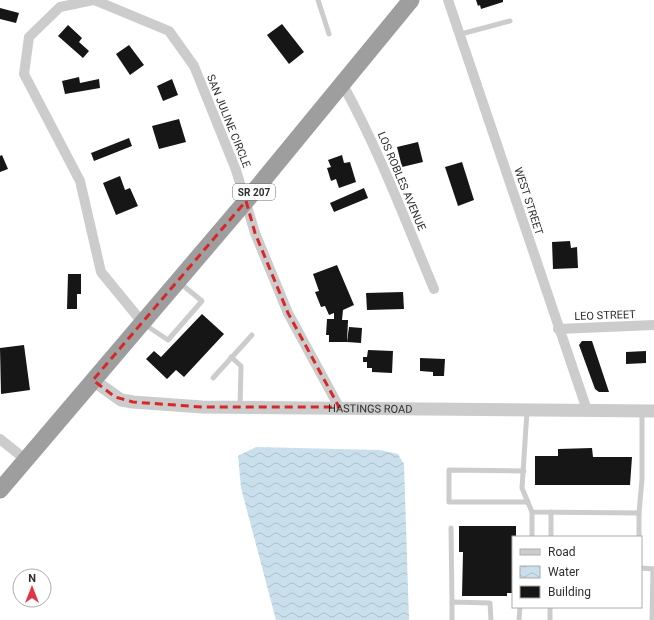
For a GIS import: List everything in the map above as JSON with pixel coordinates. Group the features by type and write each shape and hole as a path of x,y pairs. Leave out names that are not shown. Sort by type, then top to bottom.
{"highway":[{"name":"SR 207","path":"0,490 246,201 343,85 411,0"}],"street":[{"name":"SAN JULINE CIRCLE","path":"142,322 101,272 80,181 24,74 29,37 58,3 94,0 169,31 194,66 236,170 255,233 288,313 339,407"},
{"name":"WEST STREET","path":"448,0 524,220 539,273 587,410"},
{"name":"LOS ROBLES AVENUE","path":"343,85 364,122 434,289"},
{"name":"LEO STREET","path":"558,328 654,325"},
{"name":"HASTINGS ROAD","path":"93,380 115,397 133,402 202,407 339,407 648,411"},
{"path":"0,439 26,460"}],"lane":[{"path":"318,0 329,34"},
{"path":"461,34 510,21"},
{"path":"142,322 168,340 202,302 177,281"},
{"path":"213,378 252,334"},
{"path":"231,357 241,366 240,408"},
{"path":"527,410 522,488 532,512 532,536"},
{"path":"639,536 639,513 648,411"},
{"path":"524,471 449,470 449,502 528,502"},
{"path":"532,512 639,513"},
{"path":"551,512 551,536"},
{"path":"451,528 452,620"},
{"path":"642,568 653,569 652,620"},
{"path":"452,602 490,603 491,620"},
{"path":"520,608 520,620"},
{"path":"550,608 550,620"}],"highlighted area":[{"path":"246,201 255,233 288,313 339,407 202,407 133,402 115,397 93,380"}],"water":[{"path":"256,447 380,450 398,454 404,464 409,620 276,620 241,488 238,456"}],"building":[{"path":"476,0 503,0 503,2 481,9"},
{"path":"0,8 19,13 16,23 0,19"},
{"path":"282,24 304,52 289,64 267,35"},
{"path":"68,25 82,38 79,42 89,51 83,58 58,36"},
{"path":"129,45 144,65 130,75 116,54"},
{"path":"79,77 80,83 99,79 100,88 65,94 62,81"},
{"path":"172,79 178,95 163,101 157,86"},
{"path":"179,119 186,142 159,149 152,126"},
{"path":"129,138 132,146 94,161 91,153"},
{"path":"418,142 423,162 402,167 397,147"},
{"path":"2,155 8,169 0,172 0,156"},
{"path":"342,155 344,163 350,162 356,182 339,188 336,179 331,181 327,168 331,167 328,160"},
{"path":"462,162 474,200 458,206 445,167"},
{"path":"120,176 125,190 130,188 138,206 116,215 103,183"},
{"path":"364,188 368,198 334,212 330,203"},
{"path":"570,241 571,248 577,247 578,268 553,269 552,242"},
{"path":"337,265 354,305 343,310 342,320 348,320 347,342 329,342 329,335 326,335 327,319 334,319 334,313 329,315 325,306 321,307 315,292 319,291 313,274"},
{"path":"68,274 81,274 81,294 77,294 77,309 67,309"},
{"path":"403,292 404,309 367,310 366,293"},
{"path":"202,314 224,334 184,377 176,370 167,379 146,359 154,351 161,357"},
{"path":"349,327 362,328 361,343 347,342"},
{"path":"582,341 592,341 609,392 599,392 595,389 579,345"},
{"path":"24,345 30,390 1,394 0,348"},
{"path":"368,350 393,351 392,373 372,372 372,368 367,368 367,362 363,362 363,357 367,357"},
{"path":"646,351 646,363 626,364 626,352"},
{"path":"420,358 445,359 444,376 433,376 433,372 420,371"},
{"path":"592,448 593,457 632,457 630,485 535,485 535,456 558,456 558,449"},
{"path":"459,526 516,526 516,536 512,536 512,593 507,593 507,596 462,596 463,552 459,552"}]}
